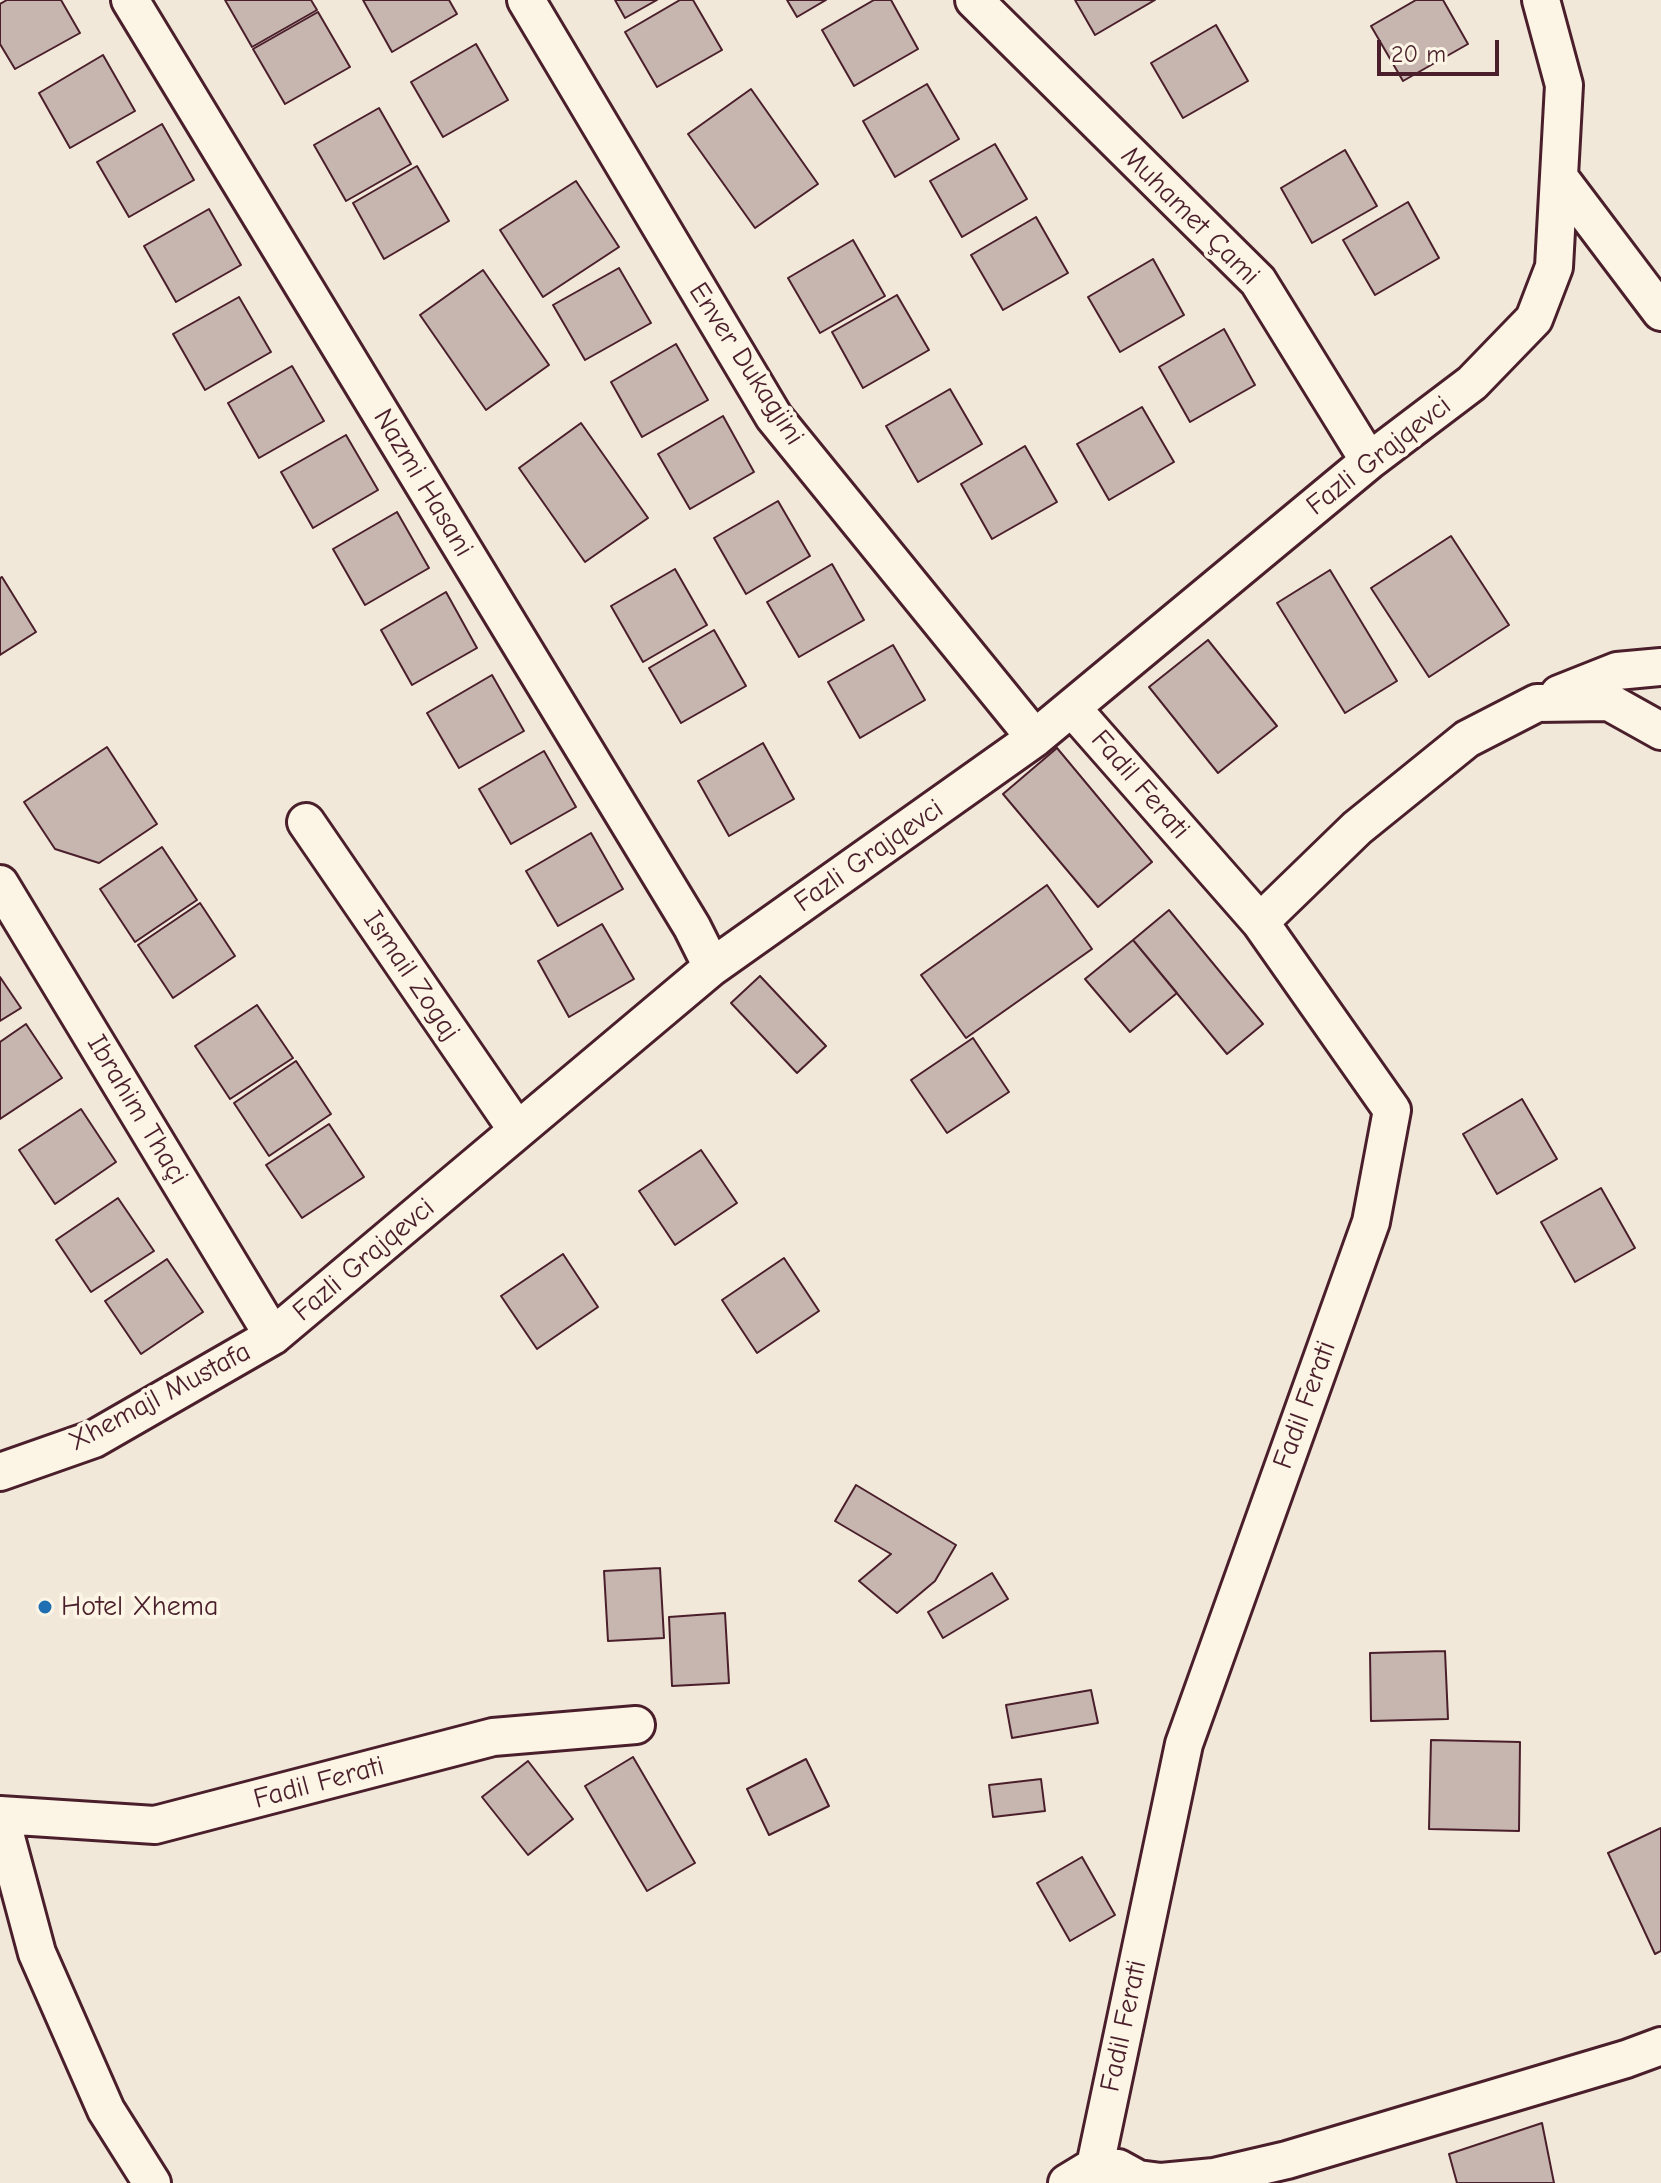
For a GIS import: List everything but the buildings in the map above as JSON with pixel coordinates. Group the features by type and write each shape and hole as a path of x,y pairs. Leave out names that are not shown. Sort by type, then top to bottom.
{"street":[{"name":"Nazmi Hasani","path":"130,0 692,927 712,967"},
{"name":"Enver Dukagjini","path":"526,0 774,417 1035,738"},
{"name":"Muhamet Çami","path":"974,0 1258,281 1369,461"},
{"name":"Fazli Grajqevci","path":"273,1336 712,967 1035,738 1369,461 1472,383 1534,319 1554,267 1564,85 1541,0"},
{"path":"1559,177 1661,312"},
{"path":"1260,922 1357,828 1467,739 1537,703 1617,671 1661,667"},
{"path":"1537,703 1609,702 1661,731"},
{"name":"Fadil Ferati","path":"1072,708 1260,922 1392,1110 1371,1222 1184,1744 1081,2174"},
{"name":"Ismail Zogaj","path":"306,822 517,1130"},
{"name":"Ibrahim Thaçi","path":"0,884 273,1336"},
{"name":"Xhemajl Mustafa","path":"0,1472 94,1439 273,1336"},
{"name":"Fadil Ferati","path":"152,2183 106,2110 37,1953 0,1815 155,1825 493,1737 636,1725"},
{"path":"1081,2174 1118,2168 1138,2179 1161,2182 1214,2177 1287,2160 1661,2046"}],"place":[{"name":"Hotel Xhema","path":"45,1607"}]}
